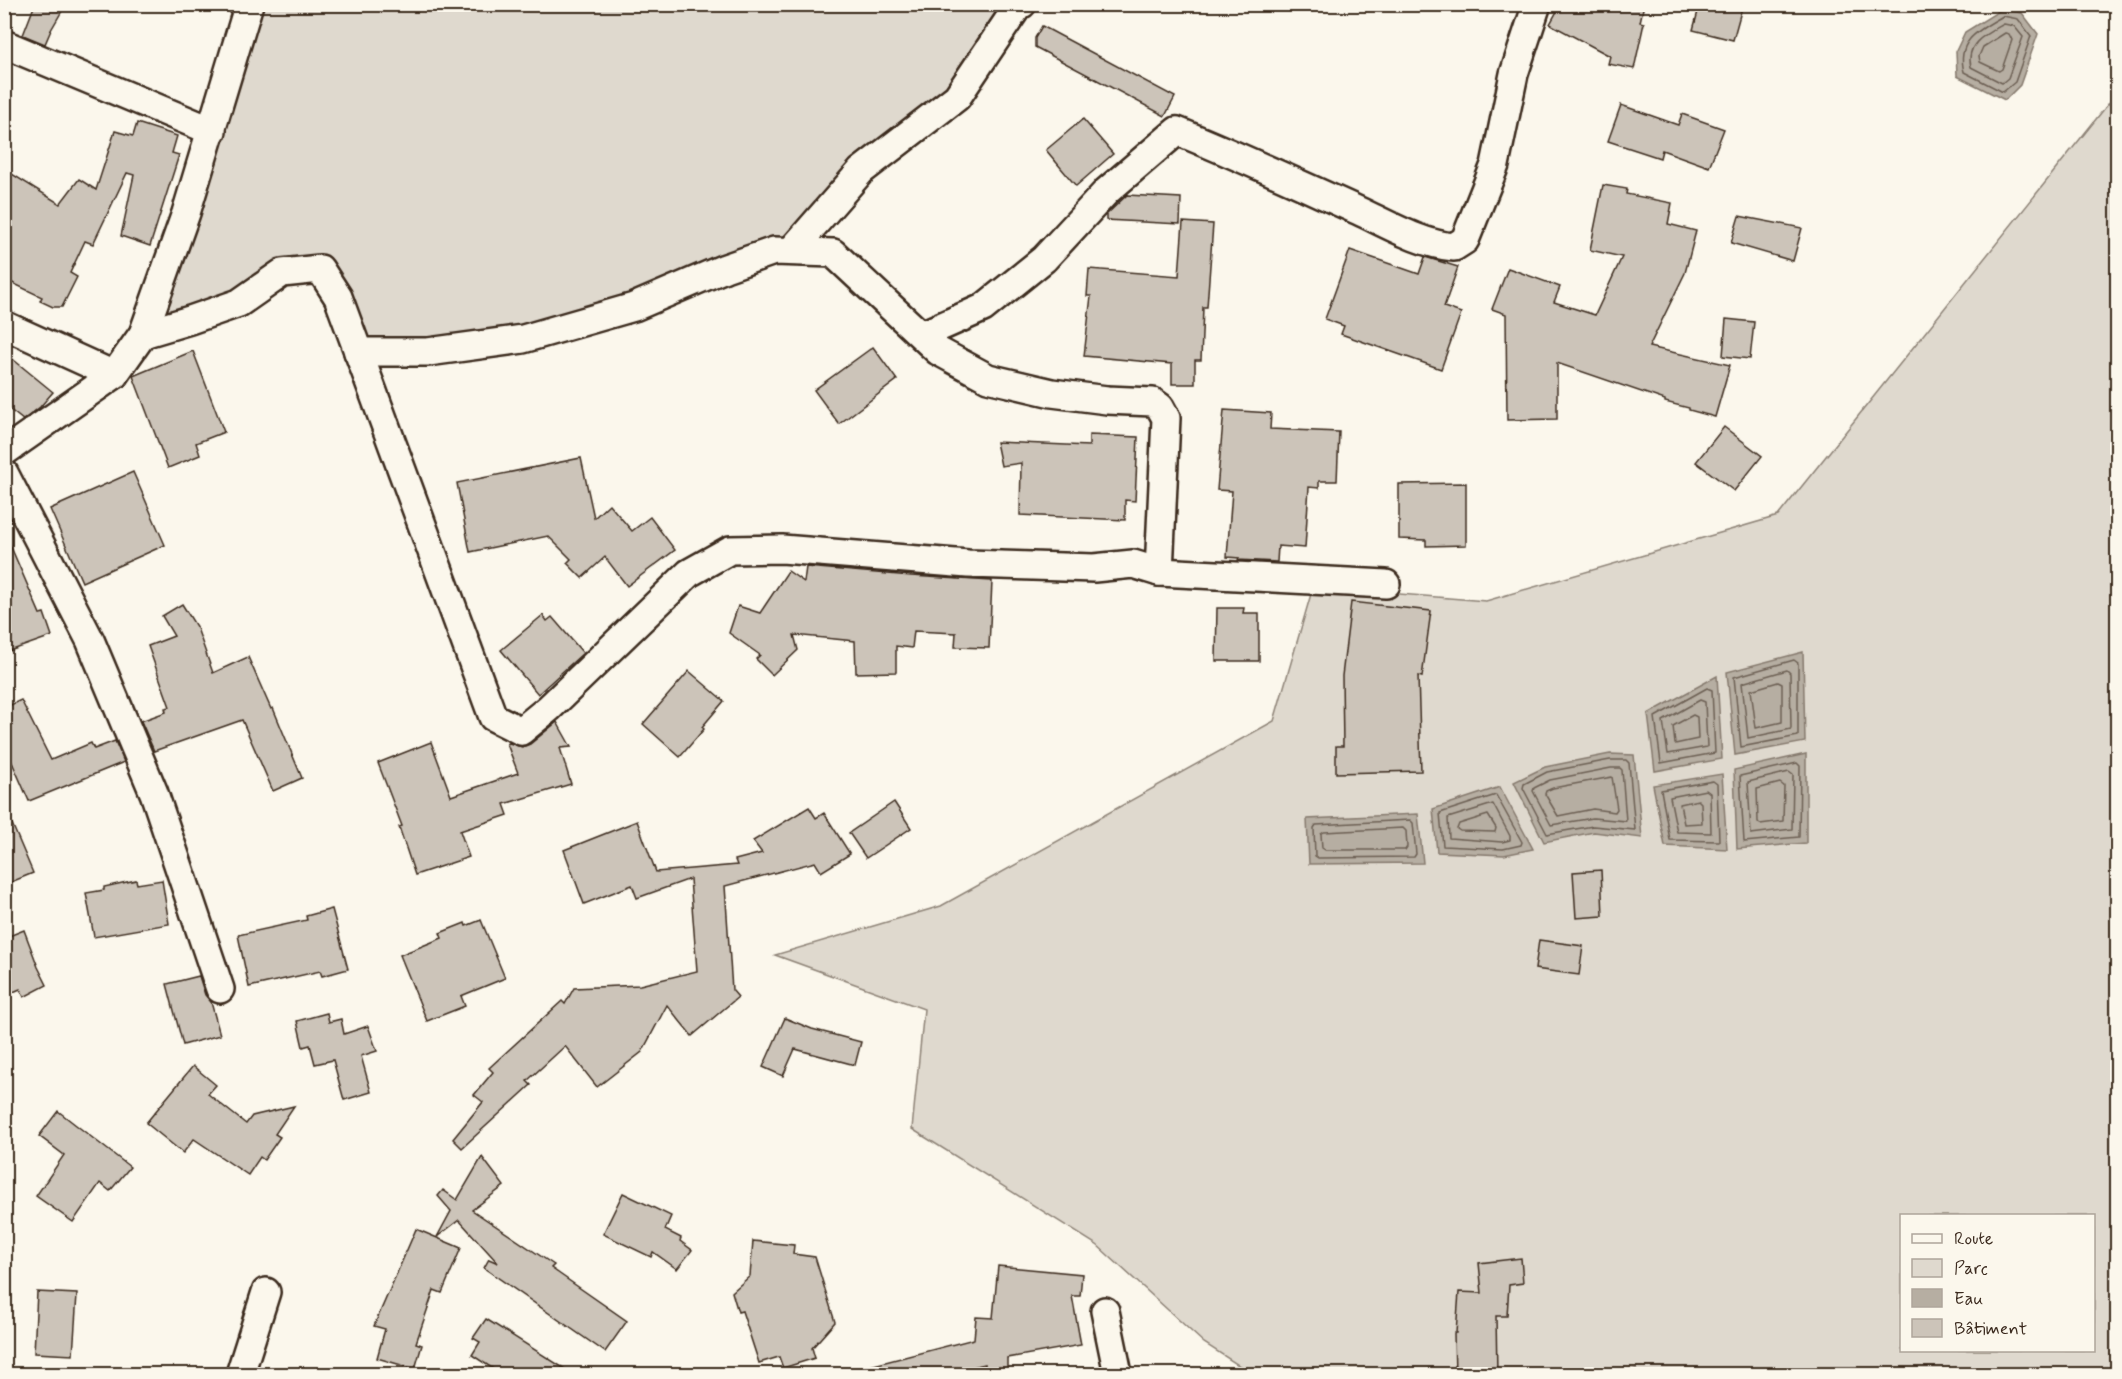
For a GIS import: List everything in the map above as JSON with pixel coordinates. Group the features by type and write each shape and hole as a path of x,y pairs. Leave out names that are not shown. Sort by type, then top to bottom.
{"street":[{"path":"4,452 114,375 143,334 186,213 249,4"},
{"path":"792,250 861,171 957,97 1018,6 1022,4"},
{"path":"922,335 982,308 1009,287 1044,259 1107,191 1177,131 1226,150 1395,228 1440,246 1454,248 1465,240 1495,165 1514,74 1537,4"},
{"path":"4,44 212,131"},
{"path":"358,352 428,352 523,339 634,307 725,268 774,251 833,253 938,351 988,378 1052,393 1107,400 1153,402 1160,407 1166,418 1160,572"},
{"path":"143,334 238,303 282,273 320,269 338,297 493,717 521,730 549,708 689,573 730,550 782,549 979,564 1094,568 1133,564 1160,572 1386,584"},
{"path":"4,325 114,375"},
{"path":"4,473 90,640 145,771 220,989"},
{"path":"240,1374 266,1292"},
{"path":"1105,1311 1118,1374"}],"green space":[{"path":"682,4 811,8 835,4 1022,5 957,97 792,250 523,339 358,352 320,269 143,334 251,5"},
{"path":"2117,93 2117,1374 1635,1374 1636,1369 1618,1374 1252,1374 1204,1343 1097,1245 912,1129 924,1009 775,955 941,906 1274,721 1313,587 1486,601 1778,516"}],"water":[{"path":"2002,9 2022,13 2038,34 2020,85 2005,100 1957,76 1956,51 1965,32"},
{"path":"1803,652 1805,742 1735,755 1727,672"},
{"path":"1717,676 1722,759 1655,771 1648,714"},
{"path":"1610,754 1634,755 1642,838 1594,832 1544,842 1514,782 1545,767"},
{"path":"1806,754 1806,843 1737,849 1734,770"},
{"path":"1722,774 1727,849 1665,846 1653,785"},
{"path":"1500,787 1533,849 1504,855 1437,852 1433,809"},
{"path":"1418,814 1423,863 1309,864 1307,819"}],"building":[{"path":"35,4 66,4 45,44 23,35"},
{"path":"1561,4 1644,4 1640,22 1644,23 1634,69 1608,64 1610,56 1550,24"},
{"path":"1700,4 1743,4 1733,40 1693,30"},
{"path":"1042,26 1175,97 1165,116 1035,47 1035,38"},
{"path":"1621,105 1678,125 1682,114 1724,129 1709,167 1662,150 1660,158 1608,141"},
{"path":"1083,119 1113,154 1076,186 1046,150"},
{"path":"137,123 177,136 172,153 179,155 150,246 121,236 134,175 127,173 93,244 85,241 70,273 77,277 62,307 53,307 40,301 42,297 4,279 4,169 60,204 79,179 96,190 115,131 133,136"},
{"path":"1603,185 1627,189 1626,194 1672,203 1668,224 1696,231 1685,273 1649,347 1730,365 1715,417 1665,402 1665,400 1557,363 1557,419 1507,420 1506,314 1492,309 1508,268 1560,287 1554,302 1595,315 1622,257 1590,250"},
{"path":"1127,195 1181,198 1180,224 1106,220 1106,215"},
{"path":"1739,216 1802,228 1793,261 1731,243"},
{"path":"1183,222 1213,224 1207,307 1203,307 1201,360 1195,360 1195,384 1172,384 1172,364 1084,356 1091,296 1087,296 1089,269 1179,276"},
{"path":"1350,250 1419,274 1425,257 1458,267 1444,307 1461,313 1441,369 1341,334 1344,326 1325,319"},
{"path":"1726,319 1754,322 1750,359 1723,356"},
{"path":"873,347 897,380 839,424 814,390"},
{"path":"193,351 224,432 196,443 200,455 168,468 133,376"},
{"path":"4,352 53,392 40,407 23,420 4,405"},
{"path":"1224,410 1271,413 1270,429 1339,432 1337,481 1319,481 1319,488 1309,487 1305,548 1278,546 1277,562 1238,560 1239,558 1227,557 1232,491 1217,490"},
{"path":"1724,427 1762,456 1734,491 1696,462"},
{"path":"1089,435 1138,437 1135,501 1125,500 1125,520 1020,515 1021,463 1001,466 996,442 1089,446"},
{"path":"581,458 594,518 609,504 632,531 650,517 675,550 627,586 605,557 582,578 567,563 571,559 548,536 470,552 457,483"},
{"path":"133,472 165,545 82,582 50,509"},
{"path":"1466,483 1466,545 1426,546 1426,540 1399,539 1399,484"},
{"path":"4,531 40,614 44,613 52,636 4,653"},
{"path":"806,567 992,581 989,648 955,647 956,633 914,631 912,648 896,646 896,672 856,673 855,641 794,635 798,650 772,675 756,659 760,655 729,633 738,606 760,613 788,571 804,582"},
{"path":"1351,602 1431,611 1422,677 1418,676 1421,771 1336,773 1336,746 1343,746 1342,676"},
{"path":"182,604 197,628 213,673 248,657 271,709 273,708 302,778 273,791 242,720 154,751 141,721 166,712 165,708 170,707 148,646 174,636 162,616"},
{"path":"1217,608 1244,608 1243,613 1259,613 1259,661 1216,661"},
{"path":"543,615 547,621 552,617 583,653 538,694 501,650"},
{"path":"689,671 724,701 680,757 643,724"},
{"path":"21,700 51,760 91,743 94,749 115,741 124,762 29,801 4,744 4,708"},
{"path":"557,722 571,747 560,748 571,784 504,804 508,815 460,831 469,857 415,875 399,827 402,826 378,763 431,742 451,796 518,773 507,744 522,747 530,744"},
{"path":"894,802 911,828 866,858 849,833"},
{"path":"4,805 33,873 4,885"},
{"path":"809,807 816,818 824,813 850,854 821,872 815,862 725,886 732,990 738,997 692,1036 667,1005 642,1052 597,1087 565,1046 527,1081 531,1085 462,1148 453,1139 483,1102 474,1095 493,1072 489,1068 562,1001 565,1004 574,988 640,985 697,971 690,879 637,898 632,885 584,904 564,850 637,821 656,872 737,865 735,860 762,853 753,841"},
{"path":"1601,870 1603,916 1576,918 1573,872"},
{"path":"136,880 137,884 162,880 169,924 94,937 86,893"},
{"path":"332,909 348,969 322,976 320,971 249,987 238,935 307,920 306,916"},
{"path":"481,920 505,978 461,996 465,1006 427,1021 400,955 442,938 440,933 465,923 466,926"},
{"path":"24,930 47,985 24,997 20,989 4,996 4,938"},
{"path":"1539,940 1583,946 1579,975 1535,969"},
{"path":"199,976 205,995 211,1002 220,1035 183,1045 167,984"},
{"path":"327,1013 329,1022 341,1019 344,1034 368,1026 377,1051 361,1056 371,1092 344,1100 333,1060 315,1064 310,1045 303,1047 297,1021"},
{"path":"785,1018 812,1029 861,1042 855,1065 795,1049 783,1076 763,1067"},
{"path":"193,1066 216,1085 208,1094 246,1124 252,1116 294,1106 275,1134 280,1137 264,1160 260,1157 248,1175 194,1139 183,1153 146,1123"},
{"path":"58,1111 130,1167 110,1191 100,1183 73,1222 36,1196 64,1155 39,1136"},
{"path":"482,1157 504,1186 472,1210 554,1265 551,1268 627,1321 605,1352 484,1268 489,1259 498,1263 459,1220 437,1237 451,1211 438,1196 443,1190 457,1200"},
{"path":"623,1193 671,1216 665,1230 681,1238 680,1241 692,1250 677,1269 653,1252 651,1257 603,1234"},
{"path":"416,1229 461,1248 442,1293 434,1290 416,1343 422,1345 415,1369 377,1358 385,1329 374,1326"},
{"path":"753,1241 794,1245 793,1254 815,1257 835,1322 812,1348 815,1358 783,1368 779,1357 759,1363 742,1311 738,1312 732,1292 750,1276"},
{"path":"1521,1258 1523,1283 1509,1285 1507,1316 1496,1316 1497,1374 1455,1374 1454,1333 1456,1333 1459,1292 1482,1293 1479,1263"},
{"path":"998,1266 1082,1274 1080,1296 1072,1296 1081,1345 1007,1358 1007,1374 985,1374 985,1364 944,1374 867,1374 866,1367 974,1339 976,1317 993,1318"},
{"path":"37,1292 77,1294 73,1355 34,1353"},
{"path":"486,1319 573,1374 501,1374 472,1355 480,1342 473,1338"}]}
